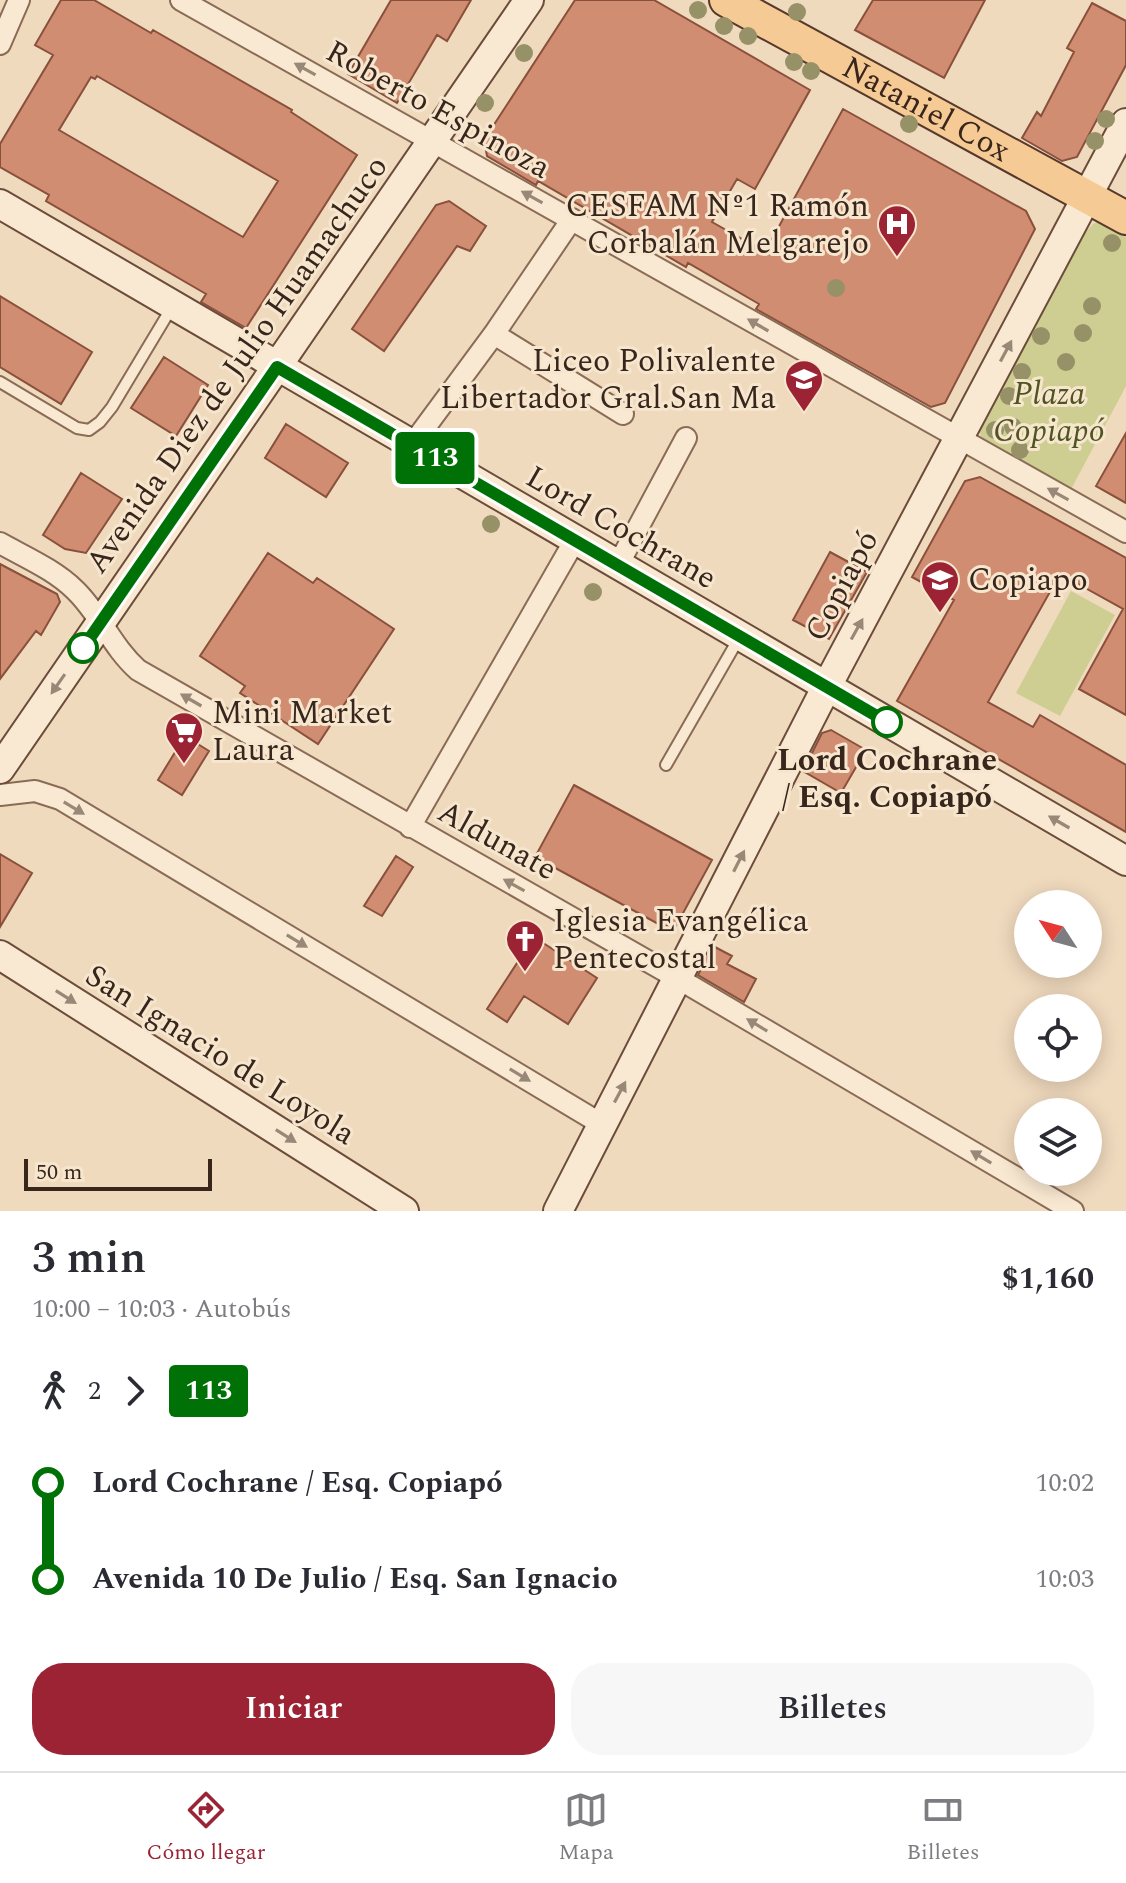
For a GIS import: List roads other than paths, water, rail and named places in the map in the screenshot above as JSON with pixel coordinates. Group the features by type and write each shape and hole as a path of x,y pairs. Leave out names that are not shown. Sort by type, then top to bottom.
{"main road":[{"name":"Nataniel Cox","path":"742,4 1126,218"}],"street":[{"name":"Roberto Espinoza","path":"181,0 1126,532"},
{"name":"Avenida Diez de Julio Huamachuco","path":"0,769 529,0"},
{"path":"0,44 13,2"},
{"name":"Copiapó","path":"558,1211 827,686 1126,123"},
{"name":"Lord Cochrane","path":"0,204 1126,861"},
{"path":"412,445 494,334 572,219"},
{"path":"494,334 623,414"},
{"path":"618,565 686,438"},
{"path":"410,827 575,540"},
{"name":"Aldunate","path":"0,543 59,577 75,590 126,659 138,670 679,979 1073,1211"},
{"path":"0,795 35,791 60,799 603,1125"},
{"name":"San Ignacio de Loyola","path":"0,955 404,1211"}],"lane":[{"path":"0,382 77,428 89,430 112,407 173,305"},
{"path":"666,765 740,636"}],"place":[{"name":"CESFAM Nº1 Ramón Corbalán Melgarejo","path":"897,258"},
{"name":"Liceo Polivalente Libertador Gral.San Ma","path":"804,413"},
{"name":"Copiapo","path":"940,614"},
{"name":"Lord Cochrane / Esq. Copiapó","path":"887,722"},
{"name":"Mini Market Laura","path":"184,765"},
{"name":"Iglesia Evangélica Pentecostal","path":"525,973"}],"park label":[{"name":"Plaza Copiapó","path":"1049,412"}]}
